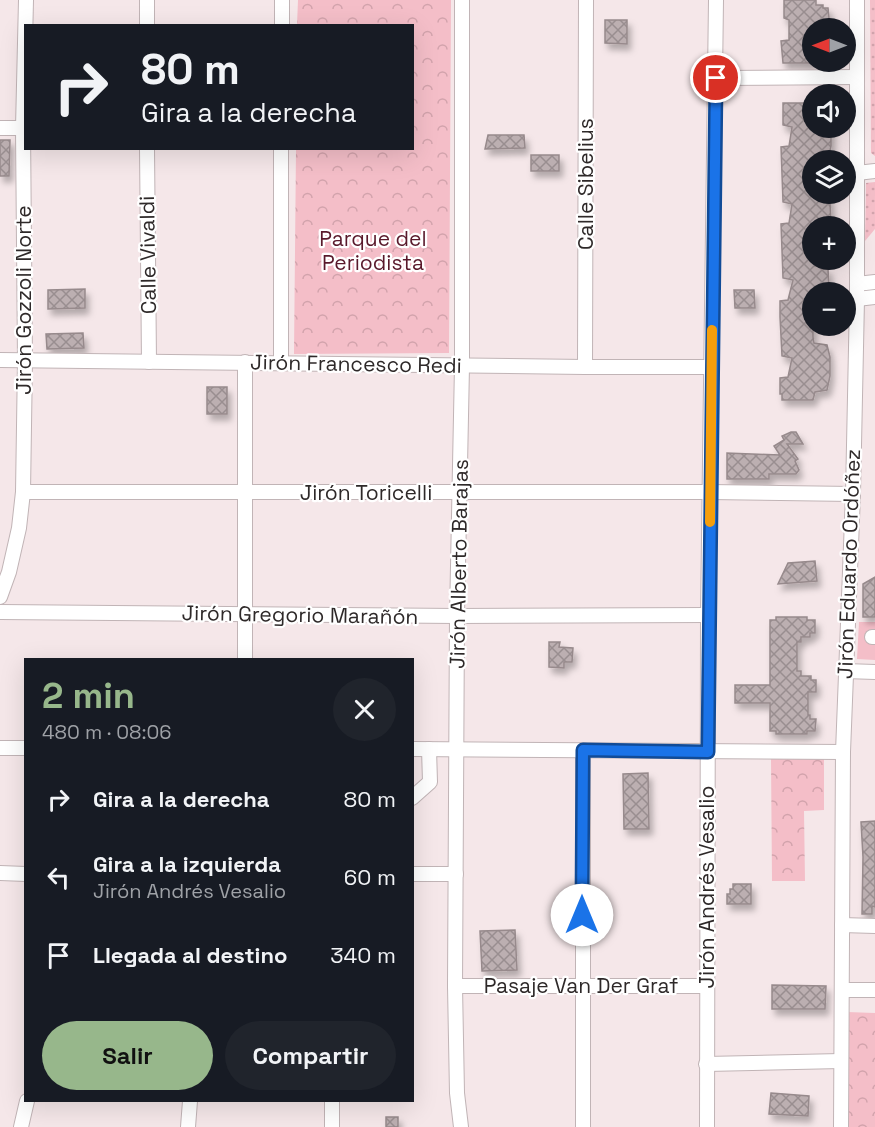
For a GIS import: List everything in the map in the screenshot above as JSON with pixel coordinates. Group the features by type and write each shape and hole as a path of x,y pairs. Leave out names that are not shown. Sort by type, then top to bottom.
{"street":[{"name":"Jirón Gozzoli Norte","path":"26,0 26,24"},
{"path":"147,0 147,24"},
{"path":"282,0 282,24"},
{"name":"Jirón Alberto Barajas","path":"461,1127 457,1093 455,986 457,616 462,366 462,0"},
{"name":"Calle Sibelius","path":"585,367 586,0"},
{"name":"Jirón Andrés Vesalio","path":"707,1127 708,615 716,0"},
{"name":"Jirón Eduardo Ordóñez","path":"841,1127 843,752 853,494 857,299 857,0"},
{"path":"716,78 857,77"},
{"path":"0,128 24,128"},
{"name":"Jirón Gozzoli Norte","path":"0,597 9,572 19,528 23,492 24,150"},
{"name":"Calle Vivaldi","path":"147,150 149,362"},
{"path":"281,150 281,362"},
{"path":"857,173 875,171"},
{"path":"857,284 875,282"},
{"path":"857,299 875,297"},
{"name":"Jirón Francesco Redi","path":"0,360 712,367"},
{"path":"245,362 245,658"},
{"name":"Jirón Toricelli","path":"23,492 853,494"},
{"name":"Jirón Gregorio Marañón","path":"0,612 457,616 708,615"},
{"path":"845,671 875,672"},
{"path":"0,748 24,748"},
{"path":"414,749 843,752"},
{"path":"414,796 430,782 429,749"},
{"path":"583,750 583,1127"},
{"path":"0,873 24,874"},
{"path":"414,874 456,874"},
{"path":"842,925 875,926"},
{"name":"Pasaje Van Der Graf","path":"455,986 707,986"},
{"path":"842,990 875,990"},
{"path":"706,1064 841,1061"},
{"path":"21,1127 27,1102"},
{"path":"188,1127 190,1102"},
{"path":"332,1102 332,1127"}],"green space":[{"name":"Parque del Periodista","path":"298,0 451,0 449,353 294,354 296,150 414,150 414,24 297,24"},
{"path":"870,0 875,0 875,156 871,153"},
{"path":"875,182 875,229 865,241 866,183"},
{"path":"859,622 875,622 875,660 857,659"},
{"path":"771,759 824,759 824,810 804,811 805,881 772,881"},
{"path":"847,1012 875,1013 875,1127 846,1127"}],"building":[{"path":"784,0 816,0 816,5 828,8 829,18 802,18 802,63 783,63 781,41 789,40 789,20 784,18"},
{"path":"605,20 627,20 627,44 605,43"},
{"path":"783,103 802,103 802,138 831,138 830,150 802,150 802,204 830,204 831,216 802,216 802,270 828,270 829,282 802,282 802,336 813,336 814,343 827,345 830,357 827,390 815,392 813,400 782,400 782,394 780,394 780,378 788,377 792,358 782,356 780,301 788,300 793,280 783,278 781,224 789,223 792,204 783,202 781,147 789,146 792,127 783,125"},
{"path":"488,135 524,135 525,148 485,149"},
{"path":"0,140 10,140 9,176 0,176"},
{"path":"531,155 559,155 559,171 531,171"},
{"path":"85,289 85,308 48,309 48,290"},
{"path":"734,290 754,290 755,308 735,308"},
{"path":"83,333 84,348 47,349 46,334"},
{"path":"207,387 227,387 227,414 207,414"},
{"path":"796,432 803,444 787,444 798,459 795,461 799,470 796,474 769,474 769,479 727,479 727,453 780,455 774,446 784,440 782,436"},
{"path":"815,561 817,581 778,584 788,563"},
{"path":"875,577 875,617 863,617 863,584"},
{"path":"776,617 807,617 807,620 815,620 815,633 810,633 810,637 801,637 801,642 797,642 797,671 801,671 801,676 811,676 811,680 816,680 816,692 808,692 808,715 810,719 816,719 815,731 807,731 807,734 776,734 776,731 770,731 770,703 735,703 735,685 770,685 770,620 776,620"},
{"path":"549,642 560,642 559,647 573,648 572,662 564,662 564,668 549,667"},
{"path":"648,773 649,829 624,829 623,774"},
{"path":"875,821 875,907 872,906 872,914 862,914 861,822"},
{"path":"733,884 751,884 751,904 727,904 727,894 730,894 730,889 733,889"},
{"path":"515,930 517,970 482,971 480,931"},
{"path":"772,985 826,986 825,1009 772,1009"},
{"path":"771,1093 809,1096 808,1116 769,1114"},
{"path":"386,1117 398,1117 398,1127 386,1127"}],"slow traffic":[{"path":"710,522 712,330"}],"route":[{"path":"582,915 583,750 708,752 716,78"}]}
